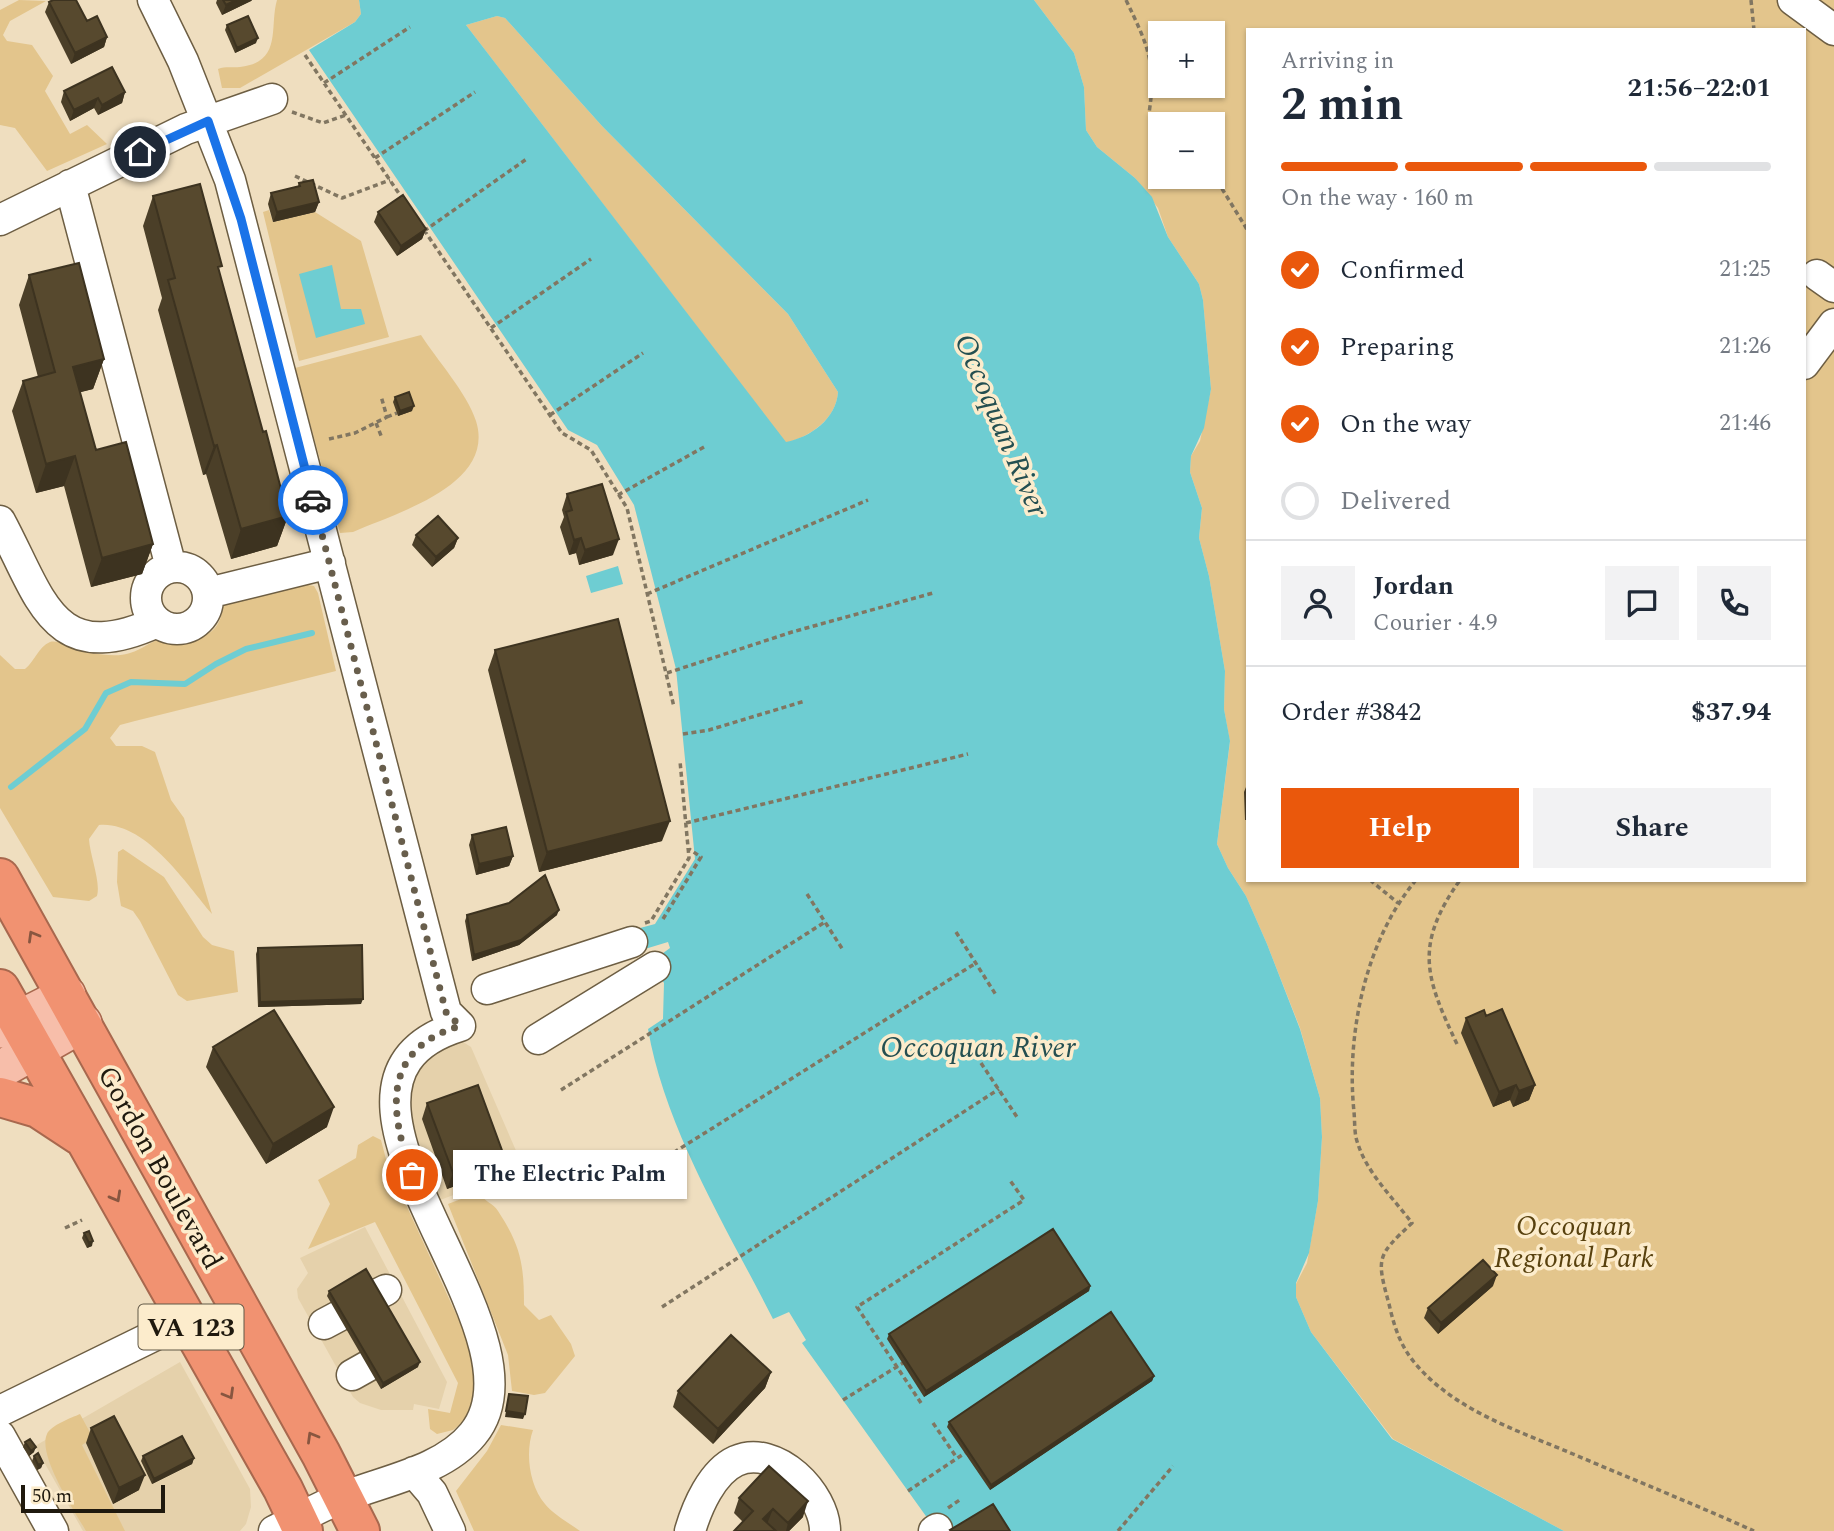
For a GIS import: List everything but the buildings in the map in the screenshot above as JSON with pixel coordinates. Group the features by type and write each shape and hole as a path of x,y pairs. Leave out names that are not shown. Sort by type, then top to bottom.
{"highway":[{"name":"Gordon Boulevard","path":"0,878 75,1009 344,1497 360,1531"},
{"name":"Gordon Boulevard","path":"13,1022 187,1320 301,1528"},
{"path":"0,1097 38,1108 82,1137"}],"main road":[{"path":"0,1070 13,1022 75,1009"}],"street":[{"path":"153,0 208,121 241,219 446,1012 460,1026 433,1037 407,1063 398,1082 395,1113 398,1133 412,1175 483,1338 492,1378 489,1403 473,1435 450,1453 414,1472 344,1497 301,1528"},
{"path":"1793,0 1834,30"},
{"path":"0,220 208,121 279,106"},
{"path":"71,186 170,568"},
{"path":"1806,361 1834,324"},
{"path":"0,521 51,614 65,630 80,635 114,638 157,622"},
{"path":"208,593 330,563"},
{"path":"170,568 190,570 205,584 208,593 205,612 192,625 174,629 157,622 146,605 148,586 161,571 170,568"},
{"path":"487,989 636,933"},
{"path":"538,1039 655,967"},
{"path":"0,1411 187,1320"},
{"path":"0,1436 53,1531"},
{"path":"690,1531 700,1506 718,1476 734,1462 749,1458 774,1461 800,1480 820,1505 825,1531"},
{"path":"414,1472 432,1493 450,1531"}],"path":[{"path":"1126,0 1151,59 1153,82 1149,112"},
{"path":"1751,0 1754,28"},
{"path":"324,83 410,27"},
{"path":"305,55 404,200"},
{"path":"375,158 475,92"},
{"path":"279,106 323,123 345,115"},
{"path":"424,230 528,158"},
{"path":"295,176 342,198 390,180"},
{"path":"1222,189 1246,228"},
{"path":"418,220 562,433 591,450 627,508 674,706"},
{"path":"491,328 592,259"},
{"path":"550,415 643,354"},
{"path":"381,396 387,417"},
{"path":"329,439 355,433 397,413"},
{"path":"376,423 382,438"},
{"path":"618,495 704,447"},
{"path":"648,594 868,500"},
{"path":"666,673 792,632 933,593"},
{"path":"682,734 709,730 804,701"},
{"path":"686,823 968,754"},
{"path":"636,933 651,921 689,858 680,761"},
{"path":"663,919 701,857 689,849"},
{"path":"1373,882 1399,903"},
{"path":"1415,882 1399,903 1371,964 1359,1010 1353,1055 1352,1097 1357,1143 1370,1168 1412,1223 1387,1247 1380,1258 1382,1279 1397,1335 1414,1362 1433,1380 1477,1412 1754,1531"},
{"path":"1457,1044 1432,988 1429,951 1441,908 1459,882"},
{"path":"807,894 843,950"},
{"path":"561,1090 825,922"},
{"path":"956,932 996,996"},
{"path":"609,1193 976,963"},
{"path":"981,1063 1017,1117"},
{"path":"662,1307 999,1090"},
{"path":"921,1403 857,1307 1024,1200 1009,1179"},
{"path":"65,1228 82,1220"},
{"path":"843,1400 903,1363"},
{"path":"933,1423 957,1458"},
{"path":"908,1491 965,1453"},
{"path":"1118,1531 1173,1466"}],"shaded area":[{"path":"460,1040 471,1047 524,1169 440,1200 408,1113 418,1060"},
{"path":"365,1227 447,1382 439,1409 414,1404 413,1410 381,1410 360,1403 353,1397 298,1298 297,1289 308,1273 300,1258"},
{"path":"180,1362 250,1489 251,1507 246,1524 240,1531 83,1531 35,1446"}],"green space":[{"path":"19,0 46,1 10,21 3,35 7,41 32,45 53,76 45,91 70,134 87,125 107,144 47,171 15,128 0,125 0,10"},
{"path":"277,0 359,0 361,14 355,22 240,88 222,88 218,69 254,64 268,51 272,42"},
{"name":"Occoquan Regional Park","path":"1034,0 1834,0 1834,1531 1564,1531 1393,1439 1311,1332 1296,1297 1296,1284 1307,1263 1318,1201 1322,1137 1320,1098 1300,1028 1267,944 1246,896 1217,844 1230,742 1224,709 1225,671 1209,576 1199,538 1202,508 1190,472 1191,456 1200,441 1211,389 1203,300 1199,284 1168,237 1158,208 1135,178 1097,147 1086,130 1084,87 1074,53"},
{"path":"497,16 505,18 602,126 788,314 838,392 833,410 821,425 786,443 466,25"},
{"path":"269,210 273,222 315,212 361,241 389,337 299,361 263,212"},
{"path":"421,335 472,410 478,443 471,463 457,479 416,505 353,532 340,533 295,368"},
{"path":"302,584 314,586 318,593 336,671 120,725 110,738 116,746 142,746 155,752 171,800 184,818 212,914 149,843 116,826 99,825 89,839 98,884 97,896 89,901 53,897 0,808 0,655 15,669 25,669 42,647 50,642 59,642 96,654 126,654 165,638 205,635 217,625 224,601"},
{"path":"123,849 164,877 203,937 212,945 234,951 238,992 187,1001 178,995 140,921 133,911 121,906 117,882 118,852"},
{"path":"373,1136 381,1140 387,1163 467,1338 477,1393 463,1422 453,1430 437,1434 430,1429 428,1409 450,1413 458,1383 375,1222 308,1249 330,1204 318,1180 356,1158 358,1145"},
{"path":"479,1192 498,1211 512,1235 522,1267 524,1305 539,1320 551,1315 571,1344 575,1356 545,1393 534,1395 512,1391 508,1355 448,1204"},
{"path":"80,1414 93,1438 82,1445 125,1531 86,1531 52,1469 45,1443 47,1434 57,1425"},
{"path":"501,1425 533,1430 529,1458 535,1488 549,1508 580,1531 474,1531 456,1491 487,1451"}],"water":[{"name":"Occoquan River","path":"359,0 1034,0 1074,53 1084,87 1086,130 1097,147 1135,178 1152,197 1168,237 1199,284 1203,300 1211,389 1204,428 1191,456 1190,472 1202,508 1199,538 1209,576 1225,671 1224,709 1230,741 1217,844 1246,896 1267,944 1300,1029 1320,1098 1322,1137 1318,1201 1309,1253 1296,1283 1296,1297 1311,1332 1392,1439 1564,1531 943,1531 928,1519 802,1343 806,1340 789,1312 773,1319 700,1178 668,1104 648,1029 663,1019 664,983 651,962 670,948 668,942 635,952 629,931 655,924 695,859 676,669 634,505 597,445 568,430 309,50 355,22 361,14","holes":["497,16 505,18 602,126 788,314 838,392 833,410 821,425 804,436 786,442 466,25"]},
{"path":"332,265 341,309 361,309 365,324 316,338 299,274"},
{"path":"618,566 623,584 591,593 586,576"}],"waterway":[{"path":"11,787 85,729 106,693 131,682 185,684 246,649 312,633"}],"way so far":[{"path":"313,500 446,1012 460,1026 433,1037 417,1050 398,1082 395,1113 398,1133 412,1175"}],"place":[{"name":"The Electric Palm","path":"412,1175"}],"route":[{"path":"140,152 208,121 241,219 313,500"}]}
